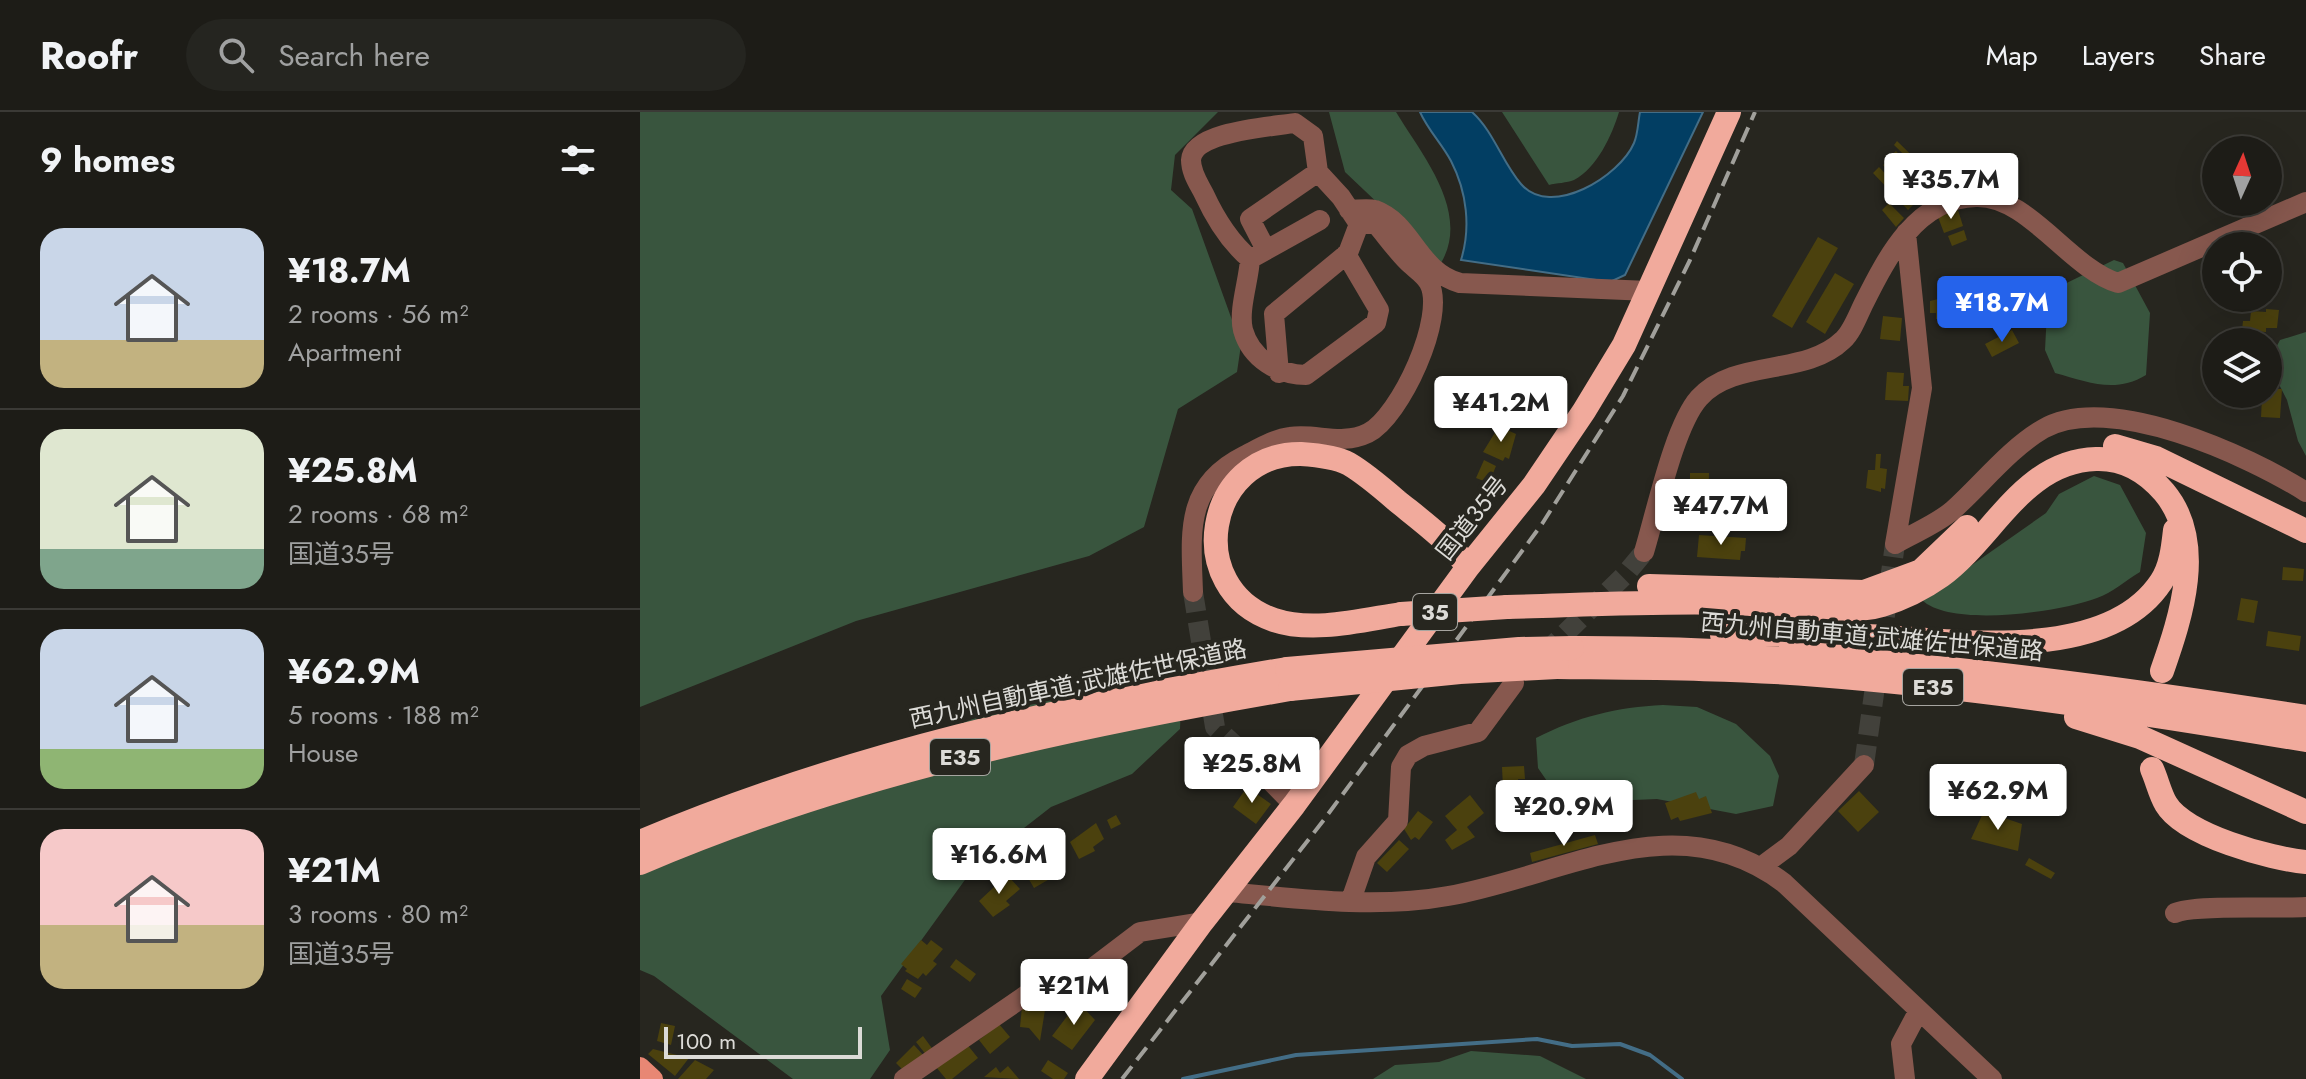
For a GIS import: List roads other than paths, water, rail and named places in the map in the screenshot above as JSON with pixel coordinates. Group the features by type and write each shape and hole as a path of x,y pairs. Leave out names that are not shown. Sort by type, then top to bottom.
{"highway":[{"name":"国道35号","path":"1087,1079 1202,922 1229,892 1294,805 1468,567 1534,485 1584,411 1624,345 1729,112"},
{"path":"1468,567 1450,543 1347,463 1315,454 1284,454 1262,461 1237,482 1219,508 1215,536 1218,566 1233,593 1252,611 1275,621 1299,625 1402,609 1507,602 1650,586 1864,592 1921,571 2041,462 2087,443 2121,446 2156,458 2306,531"},
{"path":"1507,602 1880,606 1943,575 2037,479 2062,464 2080,459 2109,458 2131,465 2161,488 2185,539 2187,572 2178,625 2162,671"},
{"path":"1565,658 1716,635 2038,643 2103,625 2134,608 2161,583 2171,559 2177,519"},
{"name":"西九州自動車道;武雄佐世保道路","path":"1565,658 1654,648 1818,655 2002,675 2306,717"},
{"name":"西九州自動車道;武雄佐世保道路","path":"640,842 864,760 996,725 1147,692 1288,679 1519,649 1565,658 1892,682 2032,699 2306,740"},
{"name":"西九州自動車道;武雄佐世保道路","path":"640,863 812,800 971,754 1288,679"},
{"path":"1892,682 2071,715 2140,737 2306,812"},
{"path":"2152,769 2167,807 2208,836 2288,860 2306,862"}],"main road":[{"path":"640,1067 653,1079"}],"street":[{"path":"1193,592 1195,509 1202,489 1219,471 1237,459 1290,437 1346,440 1371,432 1399,402 1432,330 1435,304 1429,282 1376,224 1354,217 1318,172 1313,136 1295,123 1210,138 1195,148 1191,159 1193,173 1211,210 1238,248 1258,255 1320,220"},
{"path":"1318,172 1250,219 1258,255 1242,328 1254,350 1279,373 1306,375 1376,323 1379,310 1346,254"},
{"path":"1644,552 1685,421 1699,398 1720,382 1822,356 1845,339 1886,258 1906,233 1947,200 1979,196 2002,204 2043,227 2097,277 2118,283 2306,202"},
{"path":"1354,217 1374,210 1398,227 1432,271 1445,279 1503,286 1649,291"},
{"path":"1279,373 1274,314 1346,254 1354,217"},
{"path":"1906,233 1922,388 1895,544 1950,513 2045,428 2086,419 2127,419 2165,428 2286,480 2306,492"},
{"path":"1351,900 1366,857 1398,821 1401,767 1408,755 1424,746 1478,732 1514,683"},
{"path":"1243,753 1294,805"},
{"path":"1762,866 1789,846 1864,765"},
{"path":"1229,892 1351,900 1447,897 1646,845 1710,846 1762,866 1992,1079"},
{"path":"2175,913 2188,907 2215,910 2306,907"},
{"path":"904,1079 1029,993 1069,986 1140,932 1202,922"},
{"path":"1905,1079 1901,1044 1918,1012"}],"water":[{"path":"1420,112 1472,112 1521,184 1534,194 1549,197 1584,189 1615,168 1634,143 1640,112 1703,112 1625,275 1610,282 1461,260 1466,235 1466,210 1461,185 1451,161"}],"waterway":[{"path":"1183,1079 1296,1055 1537,1039 1572,1046 1620,1044 1650,1055 1682,1079"}],"tunnel":[{"path":"1864,765 1895,544"},
{"path":"1544,654 1625,575 1644,552"},
{"path":"1193,592 1215,727 1243,753"}],"railway":[{"path":"1122,1079 1323,821 1542,524 1623,396 1690,260 1755,112"}]}
